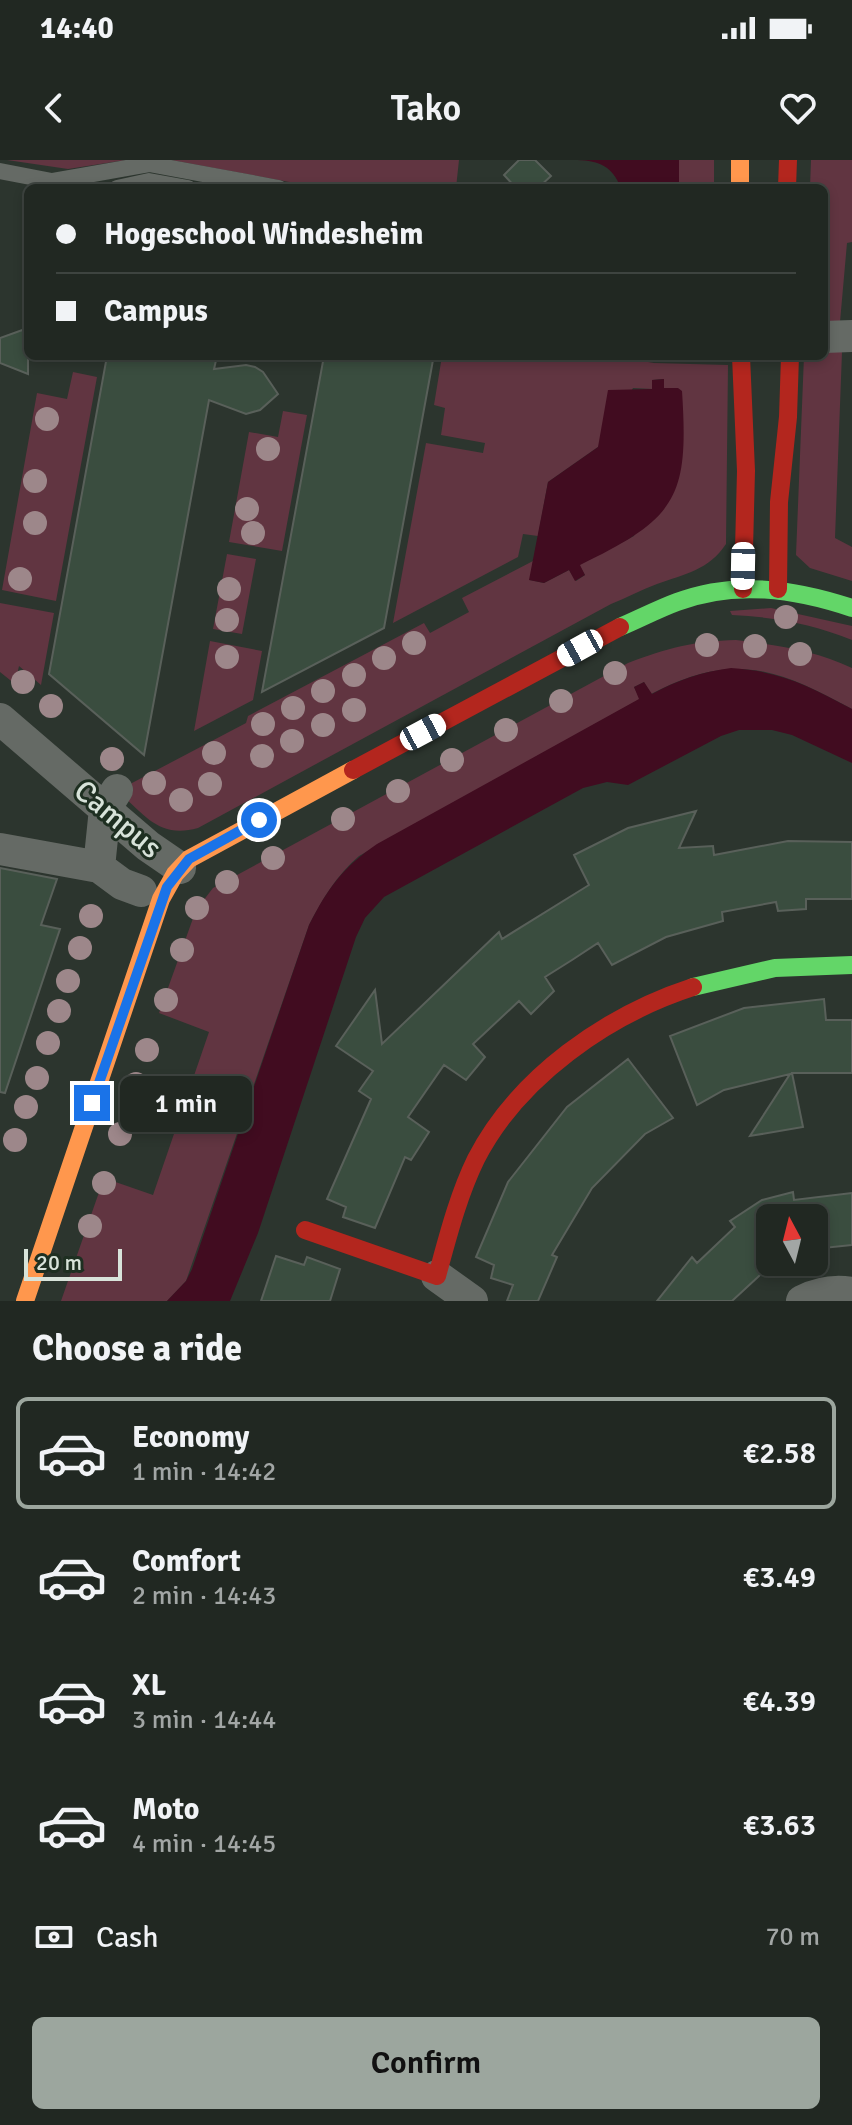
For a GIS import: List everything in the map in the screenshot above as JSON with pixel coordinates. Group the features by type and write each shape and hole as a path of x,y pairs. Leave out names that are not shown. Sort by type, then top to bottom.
{"street":[{"path":"740,160 740,184"},
{"path":"787,184 788,160"},
{"path":"828,337 852,336"},
{"path":"741,360 746,471 743,589"},
{"path":"778,589 779,502 788,417 790,360"},
{"path":"180,868 204,849 600,636 679,601 723,590 778,589 812,595 852,608"},
{"name":"Campus","path":"3,727 111,799 180,868 161,899 25,1301"},
{"path":"99,867 111,799"},
{"path":"0,849 99,867 122,884 141,891"},
{"path":"437,1276 463,1192 497,1124 523,1094 579,1048 652,1003 716,982 751,972 802,965 852,965"},
{"path":"305,1230 437,1276 472,1301"},
{"path":"802,1301 813,1295 839,1291 852,1293"}],"lane":[{"path":"53,181 149,164 257,184"},
{"path":"0,171 68,184"},
{"path":"135,184 149,181 166,184"}],"shaded area":[{"path":"7,160 126,160 68,169"},
{"path":"171,160 459,160 456,184 300,184"},
{"path":"577,160 679,160 679,184 619,184 614,174 592,162"},
{"path":"679,160 714,160 714,184 679,184"},
{"path":"811,160 852,160 852,242 847,243 840,322 828,321 828,184 810,184"},
{"path":"828,352 842,352 835,538 852,547 852,581 810,568 796,555 804,360 828,360"},
{"path":"441,360 636,360 728,365 726,544 712,560 696,570 611,604 198,828 174,830 156,824 122,795 132,783 246,723 248,716 424,623 430,633 469,612 462,598 533,561 530,580 544,583 569,570 576,581 585,575 579,565 634,536 678,388 664,389 663,379 652,380 653,389 633,388 598,447 548,482 538,536 523,534 518,557 393,623 426,443 483,453 485,443 441,435 445,408 434,405"},
{"path":"73,372 97,377 56,601 2,590 37,393 67,399"},
{"path":"664,379 664,388 682,391 684,427 683,457 670,500 657,518 638,533 580,565 585,575 575,581 569,570 544,583 529,580 548,482 598,447 608,390 652,389 652,380"},
{"path":"283,411 307,415 282,551 229,542 249,432 278,437"},
{"path":"227,554 256,559 242,634 213,629"},
{"path":"0,603 54,613 41,685 19,666 15,684 0,672"},
{"path":"771,608 852,626 852,640 808,626 732,615 730,611"},
{"path":"736,640 810,653 852,668 852,709 800,683 754,670 706,672 651,694 644,682 634,687 640,699 359,856 343,871 309,925 186,1281 167,1301 61,1301 104,1178 153,1195 209,1032 159,1013 196,910 213,888 628,663 681,646"},
{"path":"210,641 262,651 253,700 194,731"},
{"path":"731,668 765,672 794,681 852,709 852,763 792,735 772,730 739,730 721,736 628,785 607,782 583,788 384,897 365,918 356,937 258,1233 230,1301 167,1301 186,1281 192,1269 309,925 345,870 377,844 639,699 634,687 644,682 652,694 690,677"}],"building":[{"path":"519,160 535,160 551,176 542,184 512,184 504,175"},
{"path":"24,329 24,360 28,360 28,374 0,363 0,338"},
{"path":"106,360 216,360 214,369 246,365 263,372 278,394 260,410 246,414 209,400 144,755 49,674"},
{"path":"323,360 433,360 384,628 262,692"},
{"path":"696,811 679,848 713,846 714,855 788,841 852,842 852,899 806,899 806,909 778,911 776,902 722,912 723,921 666,937 612,965 598,943 545,977 554,991 531,1014 519,1001 473,1044 485,1057 466,1080 444,1065 408,1117 429,1132 411,1160 405,1157 375,1228 343,1217 346,1207 327,1199 371,1099 359,1091 373,1071 336,1046 375,990 382,1044 499,932 502,939 589,885 574,855 628,828"},
{"path":"0,868 57,879 41,925 60,929 5,1093 0,1092"},
{"path":"824,999 826,1020 852,1020 852,1073 792,1073 803,1127 750,1136 790,1074 724,1090 697,1105 670,1036 744,1008"},
{"path":"628,1059 673,1118 645,1134 592,1188 552,1255 557,1257 538,1301 507,1301 513,1285 491,1278 494,1265 476,1257 508,1182 567,1107"},
{"path":"793,1192 794,1200 852,1193 852,1245 828,1248 828,1204 756,1204 756,1276 759,1276 732,1301 657,1301 692,1257 697,1263 735,1227 730,1221 762,1200"},
{"path":"276,1256 304,1265 307,1257 340,1269 330,1301 261,1301"}],"traffic: fast":[{"path":"620,627 699,595 743,589 787,592 852,608"},
{"path":"693,987 775,968 852,965"}],"traffic: slow":[{"path":"740,160 740,184"},
{"path":"25,1301 161,899 175,874 189,859 353,770"}],"traffic: jam":[{"path":"787,184 788,160"},
{"path":"741,360 746,471 743,589"},
{"path":"778,589 779,502 788,417 790,360"},
{"path":"353,770 620,627"},
{"path":"305,1230 437,1276 454,1216 476,1159 516,1101 540,1076 598,1032 629,1014 693,987"}],"route":[{"path":"92,1103 167,887 189,859 259,820"}]}
